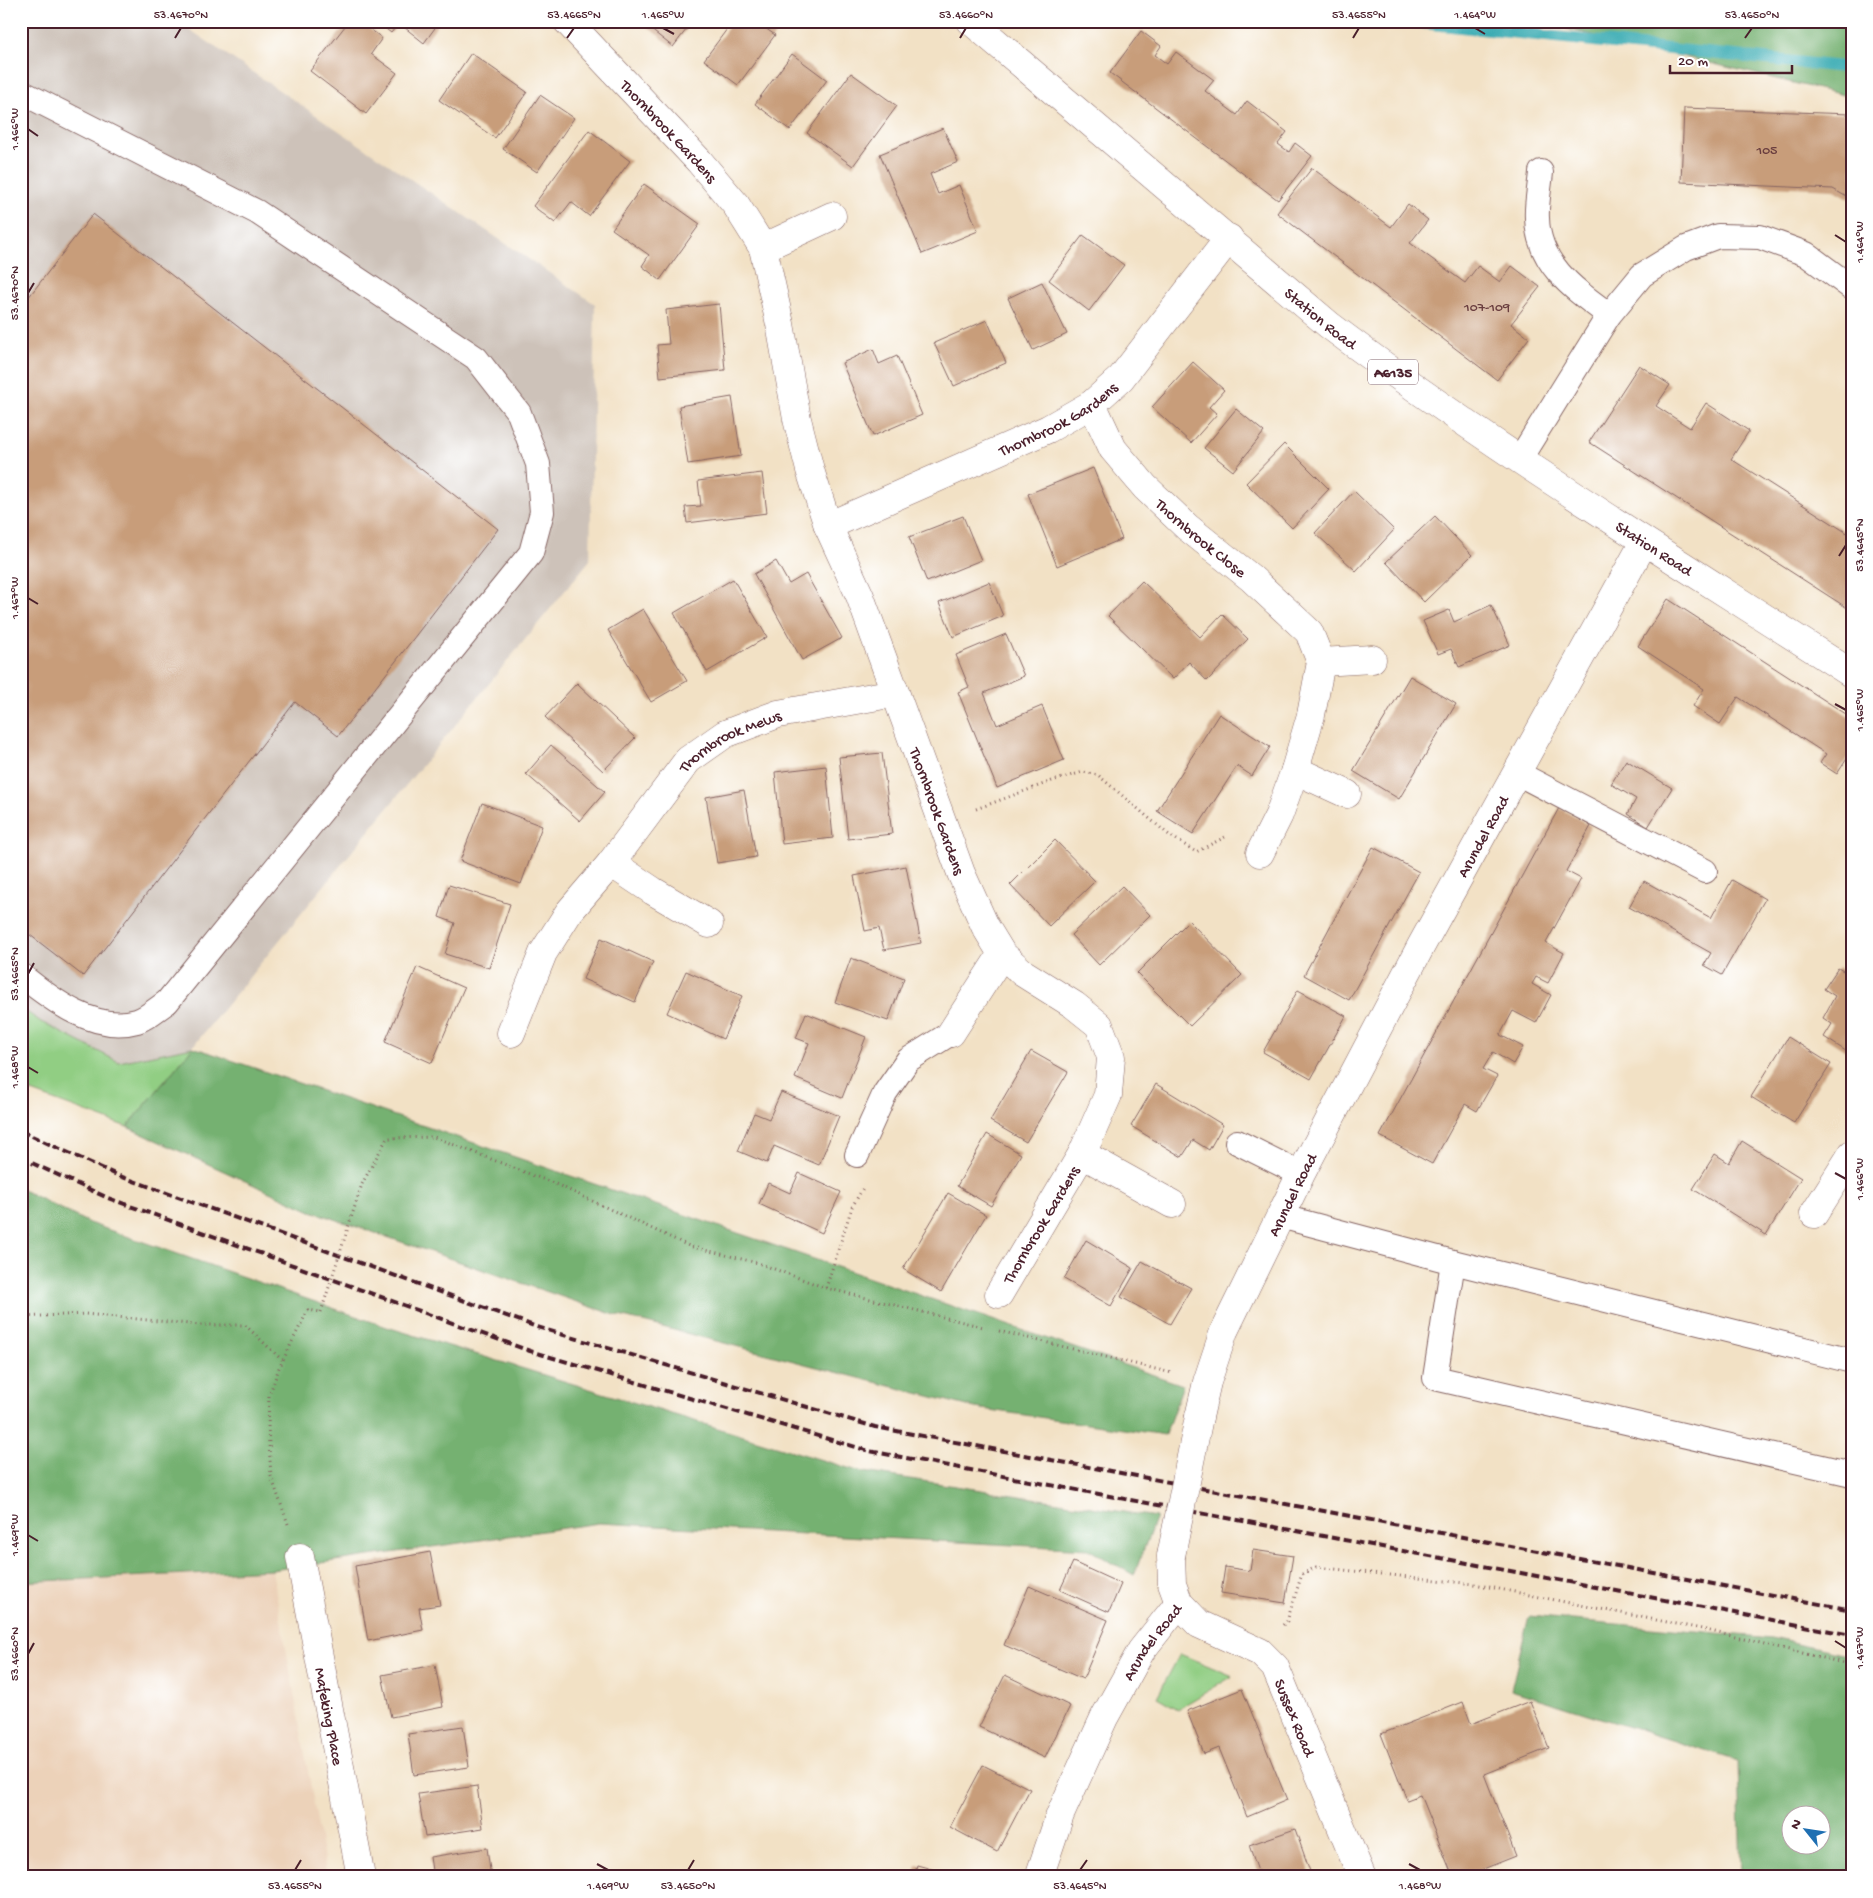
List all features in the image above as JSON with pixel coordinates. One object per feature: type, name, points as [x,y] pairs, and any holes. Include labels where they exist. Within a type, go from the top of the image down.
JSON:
[{"type":"street","name":"Thornbrook Gardens","points":[[567,21],[699,161],[736,205],[763,248],[780,324],[797,419],[810,470],[828,526],[860,596],[944,820],[961,873],[985,926],[1002,954],[1023,973],[1074,1005],[1099,1025],[1111,1058],[1108,1095],[1082,1154],[998,1294]]},
{"type":"street","name":"Station Road","points":[[971,21],[1230,238],[1329,325],[1519,460],[1852,674]]},
{"type":"street","points":[[763,248],[832,216]]},
{"type":"street","name":"Thornbrook Gardens","points":[[828,526],[1048,429],[1092,404],[1121,378],[1230,238]]},
{"type":"street","name":"Thornbrook Close","points":[[1092,404],[1113,449],[1145,488],[1187,527],[1251,578],[1309,632],[1321,662]]},
{"type":"street","name":"Arundel Road","points":[[1039,1877],[1060,1815],[1104,1718],[1141,1651],[1179,1603],[1172,1584],[1171,1556],[1207,1382],[1224,1331],[1301,1174],[1422,946],[1644,542]]},
{"type":"street","points":[[1260,853],[1279,815],[1295,770],[1311,715],[1321,662],[1372,659]]},
{"type":"street","name":"Thornbrook Mews","points":[[511,1033],[543,953],[569,912],[610,863],[688,760],[725,734],[778,714],[895,693]]},
{"type":"street","points":[[1295,770],[1348,794]]},
{"type":"street","points":[[610,863],[709,924]]},
{"type":"street","points":[[950,1033],[1002,954]]},
{"type":"street","name":"Thornbrook Gardens","points":[[1082,1154],[1172,1204]]},
{"type":"street","points":[[1814,1214],[1852,1154]]},
{"type":"street","name":"Mafeking Place","points":[[300,1558],[360,1877]]},
{"type":"street","name":"Sussex Road","points":[[1179,1603],[1199,1624],[1260,1652],[1275,1667],[1362,1877]]},
{"type":"lane","points":[[21,92],[257,212],[476,358],[519,413],[538,464],[542,512],[531,553],[167,1002],[139,1021],[114,1024],[80,1014],[44,993],[21,975]]},
{"type":"lane","points":[[1541,172],[1536,218],[1544,253],[1568,285],[1609,315]]},
{"type":"lane","points":[[1519,460],[1609,315],[1642,275],[1686,248],[1718,236],[1760,237],[1806,254],[1852,288]]},
{"type":"lane","points":[[1517,774],[1705,871]]},
{"type":"lane","points":[[857,1155],[885,1093],[908,1060],[950,1033]]},
{"type":"lane","points":[[1237,1142],[1301,1174]]},
{"type":"lane","points":[[1280,1216],[1453,1262],[1852,1361]]},
{"type":"lane","points":[[1453,1262],[1435,1378],[1852,1474]]},
{"type":"path","points":[[1822,21],[1852,25]]},
{"type":"path","points":[[944,820],[1052,780],[1083,772],[1098,775],[1168,835],[1196,852],[1232,833],[1279,815]]},
{"type":"path","points":[[300,1558],[271,1476],[268,1428],[269,1396],[282,1360],[308,1310],[321,1312],[362,1184],[387,1138],[434,1137],[558,1185],[689,1246],[758,1263],[826,1288],[988,1328]]},
{"type":"path","points":[[21,1317],[85,1314],[200,1325],[244,1326],[282,1360]]},
{"type":"path","points":[[997,1330],[1207,1382]]},
{"type":"path","points":[[1260,1652],[1287,1621],[1302,1574],[1316,1567],[1474,1584],[1702,1629],[1852,1665]]},
{"type":"shaded area","points":[[21,21],[177,21],[595,304],[590,560],[127,1127],[21,1078]]},
{"type":"shaded area","points":[[272,1570],[327,1877],[21,1877],[21,1582]]},
{"type":"green space","points":[[1534,21],[1852,21],[1852,97]]},
{"type":"green space","points":[[21,1008],[41,1022],[119,1062],[193,1047],[127,1127],[21,1088]]},
{"type":"green space","points":[[193,1047],[1183,1385],[1165,1435],[975,1408],[612,1314],[311,1211],[127,1127]]},
{"type":"green space","points":[[21,1189],[89,1223],[387,1327],[858,1471],[1156,1517],[1134,1575],[1088,1549],[599,1523],[272,1570],[21,1582]]},
{"type":"green space","points":[[1529,1616],[1772,1638],[1852,1655],[1852,1877],[1741,1877],[1738,1761],[1511,1690]]},
{"type":"green space","points":[[1180,1654],[1233,1676],[1178,1709],[1157,1697]]},
{"type":"building","points":[[349,21],[359,21],[382,38],[371,54],[397,73],[366,114],[310,71]]},
{"type":"building","points":[[376,21],[440,21],[424,43],[399,23],[391,33]]},
{"type":"building","points":[[640,21],[693,21],[673,47]]},
{"type":"building","points":[[733,21],[755,21],[775,35],[738,85],[704,60]]},
{"type":"building","points":[[1141,31],[1161,46],[1155,55],[1167,64],[1176,52],[1214,80],[1205,91],[1237,115],[1247,101],[1287,132],[1278,144],[1289,152],[1295,143],[1312,156],[1278,200],[1110,73]]},
{"type":"building","points":[[471,53],[527,92],[495,138],[439,100]]},
{"type":"building","points":[[792,54],[827,80],[790,130],[755,104]]},
{"type":"building","points":[[851,73],[897,106],[853,166],[807,133]]},
{"type":"building","points":[[540,95],[574,118],[537,172],[503,149]]},
{"type":"building","points":[[1684,108],[1850,114],[1852,116],[1852,200],[1833,189],[1681,182]]},
{"type":"building","points":[[943,128],[958,162],[930,174],[938,194],[959,185],[978,231],[922,254],[880,154]]},
{"type":"building","points":[[589,130],[630,161],[589,216],[571,202],[555,223],[533,206]]},
{"type":"building","points":[[1312,168],[1391,227],[1408,204],[1428,220],[1410,243],[1465,283],[1478,266],[1500,282],[1512,266],[1540,287],[1511,324],[1529,338],[1497,380],[1277,213]]},
{"type":"building","points":[[21,179],[28,185],[21,194]]},
{"type":"building","points":[[644,184],[700,224],[660,280],[642,266],[649,255],[612,229]]},
{"type":"building","points":[[93,214],[498,529],[338,736],[295,702],[83,976],[21,928],[21,307]]},
{"type":"building","points":[[1083,235],[1124,265],[1089,311],[1049,280]]},
{"type":"building","points":[[1042,282],[1067,334],[1033,350],[1008,298]]},
{"type":"building","points":[[719,304],[725,370],[660,377],[657,345],[669,344],[666,310]]},
{"type":"building","points":[[987,320],[1006,363],[954,386],[934,343]]},
{"type":"building","points":[[873,349],[879,364],[897,356],[922,415],[873,436],[842,363]]},
{"type":"building","points":[[1193,362],[1224,390],[1209,407],[1217,414],[1191,443],[1152,407]]},
{"type":"building","points":[[1639,365],[1670,385],[1656,406],[1690,428],[1706,403],[1749,431],[1731,459],[1852,536],[1852,611],[1589,442]]},
{"type":"building","points":[[732,397],[741,456],[688,464],[679,406]]},
{"type":"building","points":[[1236,409],[1264,432],[1233,471],[1204,448]]},
{"type":"building","points":[[1284,444],[1329,489],[1292,528],[1246,483]]},
{"type":"building","points":[[1093,468],[1122,539],[1057,566],[1028,494]]},
{"type":"building","points":[[762,473],[767,513],[687,523],[685,507],[701,506],[698,481]]},
{"type":"building","points":[[1354,491],[1394,530],[1356,571],[1315,533]]},
{"type":"building","points":[[963,516],[981,560],[927,582],[909,537]]},
{"type":"building","points":[[1435,516],[1472,555],[1424,602],[1386,562]]},
{"type":"building","points":[[776,561],[789,584],[806,574],[842,638],[802,660],[754,574]]},
{"type":"building","points":[[733,579],[767,637],[707,672],[674,613]]},
{"type":"building","points":[[1142,581],[1200,637],[1222,614],[1248,639],[1207,681],[1189,662],[1173,679],[1108,616]]},
{"type":"building","points":[[989,582],[1003,616],[953,637],[939,603]]},
{"type":"building","points":[[1668,599],[1852,718],[1852,751],[1837,774],[1820,763],[1826,754],[1738,697],[1720,724],[1693,706],[1704,689],[1638,646]]},
{"type":"building","points":[[1491,605],[1510,645],[1459,667],[1451,649],[1438,654],[1423,621],[1449,610],[1454,622]]},
{"type":"building","points":[[643,609],[687,681],[651,702],[608,630]]},
{"type":"building","points":[[1006,634],[1024,676],[984,693],[997,725],[1042,706],[1064,760],[997,788],[958,692],[969,687],[956,655]]},
{"type":"building","points":[[1410,676],[1456,704],[1399,799],[1353,771]]},
{"type":"building","points":[[577,683],[635,738],[603,771],[545,717]]},
{"type":"building","points":[[1219,714],[1270,747],[1252,776],[1237,766],[1193,834],[1157,811]]},
{"type":"building","points":[[551,745],[605,792],[580,821],[526,774]]},
{"type":"building","points":[[882,753],[892,834],[848,839],[839,757]]},
{"type":"building","points":[[1626,760],[1672,788],[1648,827],[1628,814],[1636,799],[1611,784]]},
{"type":"building","points":[[826,766],[833,838],[782,844],[775,772]]},
{"type":"building","points":[[744,790],[756,857],[717,863],[706,797]]},
{"type":"building","points":[[482,803],[542,826],[521,884],[460,861]]},
{"type":"building","points":[[1559,808],[1591,826],[1566,871],[1581,879],[1546,943],[1564,953],[1548,983],[1536,977],[1532,984],[1551,995],[1536,1023],[1513,1011],[1500,1035],[1523,1047],[1513,1064],[1493,1052],[1483,1069],[1497,1076],[1477,1111],[1465,1104],[1432,1164],[1380,1136]]},
{"type":"building","points":[[1055,840],[1095,881],[1049,926],[1010,885]]},
{"type":"building","points":[[1373,847],[1419,872],[1349,1000],[1304,975]]},
{"type":"building","points":[[906,866],[921,943],[884,950],[879,928],[865,931],[854,876]]},
{"type":"building","points":[[1732,880],[1765,899],[1722,975],[1704,965],[1711,953],[1629,907],[1644,881],[1711,918]]},
{"type":"building","points":[[449,885],[510,904],[489,968],[445,954],[455,923],[439,917]]},
{"type":"building","points":[[1122,886],[1150,915],[1099,965],[1071,935]]},
{"type":"building","points":[[1189,921],[1242,975],[1190,1026],[1137,973]]},
{"type":"building","points":[[601,938],[653,962],[635,1002],[583,979]]},
{"type":"building","points":[[851,958],[904,978],[888,1021],[835,1002]]},
{"type":"building","points":[[417,967],[464,988],[432,1063],[385,1042]]},
{"type":"building","points":[[1838,968],[1852,976],[1852,1055],[1824,1037],[1832,1024],[1823,1018],[1835,996],[1824,989]]},
{"type":"building","points":[[686,971],[742,996],[723,1039],[667,1013]]},
{"type":"building","points":[[1298,990],[1346,1016],[1311,1079],[1263,1052]]},
{"type":"building","points":[[806,1013],[866,1037],[842,1098],[795,1078],[809,1043],[796,1038]]},
{"type":"building","points":[[1788,1037],[1831,1064],[1794,1123],[1751,1097]]},
{"type":"building","points":[[1031,1051],[1068,1072],[1026,1142],[990,1121]]},
{"type":"building","points":[[1156,1084],[1223,1125],[1209,1150],[1193,1140],[1182,1157],[1131,1126]]},
{"type":"building","points":[[781,1092],[839,1116],[819,1165],[774,1146],[767,1163],[738,1151],[754,1113],[769,1119]]},
{"type":"building","points":[[987,1134],[1021,1154],[991,1206],[957,1186]]},
{"type":"building","points":[[1742,1141],[1801,1178],[1766,1235],[1693,1189],[1715,1154],[1729,1163]]},
{"type":"building","points":[[799,1173],[841,1192],[822,1233],[759,1204],[768,1183],[790,1193]]},
{"type":"building","points":[[948,1193],[986,1215],[941,1292],[903,1269]]},
{"type":"building","points":[[1086,1240],[1133,1268],[1111,1306],[1064,1279]]},
{"type":"building","points":[[1142,1261],[1191,1288],[1170,1324],[1121,1297]]},
{"type":"building","points":[[1253,1550],[1293,1556],[1285,1603],[1221,1593],[1225,1567],[1250,1571]]},
{"type":"building","points":[[430,1552],[440,1605],[419,1608],[423,1630],[368,1641],[355,1566]]},
{"type":"building","points":[[1073,1562],[1121,1584],[1109,1612],[1060,1590]]},
{"type":"building","points":[[1029,1586],[1108,1620],[1083,1679],[1004,1645]]},
{"type":"building","points":[[435,1665],[443,1707],[391,1717],[382,1675]]},
{"type":"building","points":[[1005,1675],[1070,1706],[1045,1758],[979,1727]]},
{"type":"building","points":[[1242,1689],[1287,1800],[1247,1817],[1219,1748],[1204,1754],[1187,1711]]},
{"type":"building","points":[[1530,1701],[1549,1748],[1484,1774],[1516,1856],[1463,1877],[1453,1877],[1420,1795],[1407,1800],[1381,1734],[1463,1702],[1471,1724]]},
{"type":"building","points":[[463,1726],[469,1767],[414,1775],[408,1734]]},
{"type":"building","points":[[983,1765],[1030,1789],[997,1852],[950,1827]]},
{"type":"building","points":[[477,1786],[483,1828],[425,1837],[418,1794]]},
{"type":"building","points":[[1295,1829],[1312,1877],[1260,1877],[1249,1845]]},
{"type":"building","points":[[487,1848],[491,1877],[433,1877],[430,1857]]},
{"type":"building","points":[[917,1865],[957,1876],[957,1877],[914,1877]]},
{"type":"waterway","points":[[1403,21],[1852,68]]},
{"type":"railway","points":[[21,1131],[117,1175],[537,1327],[875,1427],[1852,1610]]},
{"type":"railway","points":[[21,1158],[108,1198],[530,1351],[869,1451],[1852,1635]]}]
